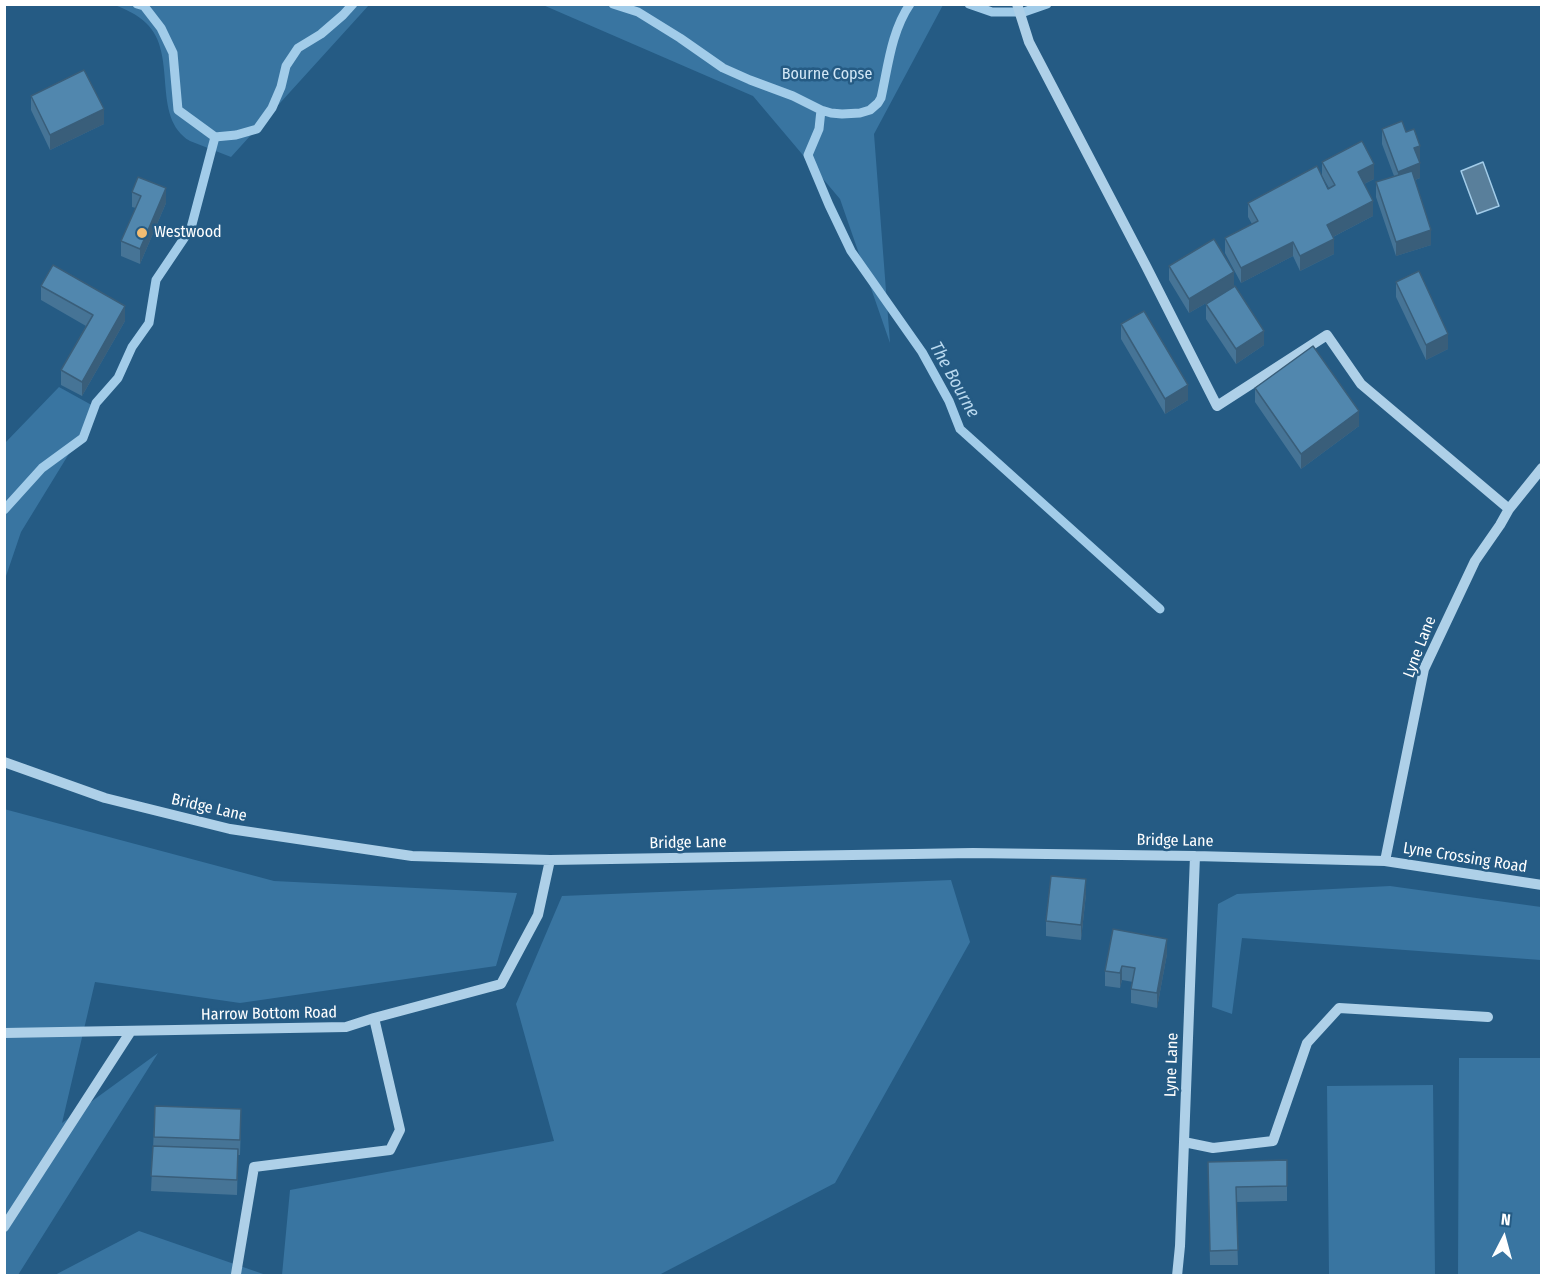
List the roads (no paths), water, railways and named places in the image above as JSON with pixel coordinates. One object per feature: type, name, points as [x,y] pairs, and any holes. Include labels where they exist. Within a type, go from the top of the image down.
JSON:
[{"type":"street","points":[[1017,4],[1029,42],[1217,406],[1327,335],[1361,384],[1509,509]]},
{"type":"street","name":"Lyne Lane","points":[[1385,861],[1424,669],[1475,561],[1509,509],[1542,468]]},
{"type":"street","name":"Bridge Lane","points":[[4,762],[105,798],[230,829],[412,856],[550,860],[973,853],[1385,861]]},
{"type":"street","name":"Lyne Lane","points":[[1177,1275],[1195,856]]},
{"type":"street","name":"Harrow Bottom Road","points":[[4,1033],[346,1027],[501,984],[538,915],[550,860]]},
{"type":"street","name":"Lyne Crossing Road","points":[[1385,861],[1542,885]]},
{"type":"street","points":[[1184,1142],[1213,1148],[1273,1141],[1307,1043],[1339,1008],[1488,1017]]},
{"type":"street","points":[[236,1274],[254,1167],[390,1150],[400,1130],[374,1018]]},
{"type":"street","points":[[4,1227],[131,1031]]},
{"type":"waterway","points":[[137,4],[144,6],[161,28],[173,53],[178,110],[215,137]]},
{"type":"waterway","name":"The Bourne","points":[[215,137],[236,135],[257,129],[272,108],[281,87],[286,66],[298,48],[321,34],[353,4]]},
{"type":"waterway","name":"The Bourne","points":[[613,4],[638,12],[723,68],[793,96],[821,110],[842,114],[870,110],[878,103],[894,38],[910,4]]},
{"type":"waterway","name":"The Bourne","points":[[969,4],[992,12],[1024,12],[1047,4]]},
{"type":"waterway","name":"The Bourne","points":[[821,110],[819,129],[808,155],[829,205],[851,251],[922,352],[949,401],[960,429],[1160,609]]},
{"type":"waterway","points":[[4,510],[42,468],[83,438],[96,403],[118,378],[132,347],[149,323],[156,280],[191,228],[215,137]]},
{"type":"place","name":"Westwood","points":[[142,233]]},
{"type":"park label","name":"Bourne Copse","points":[[827,75]]}]
